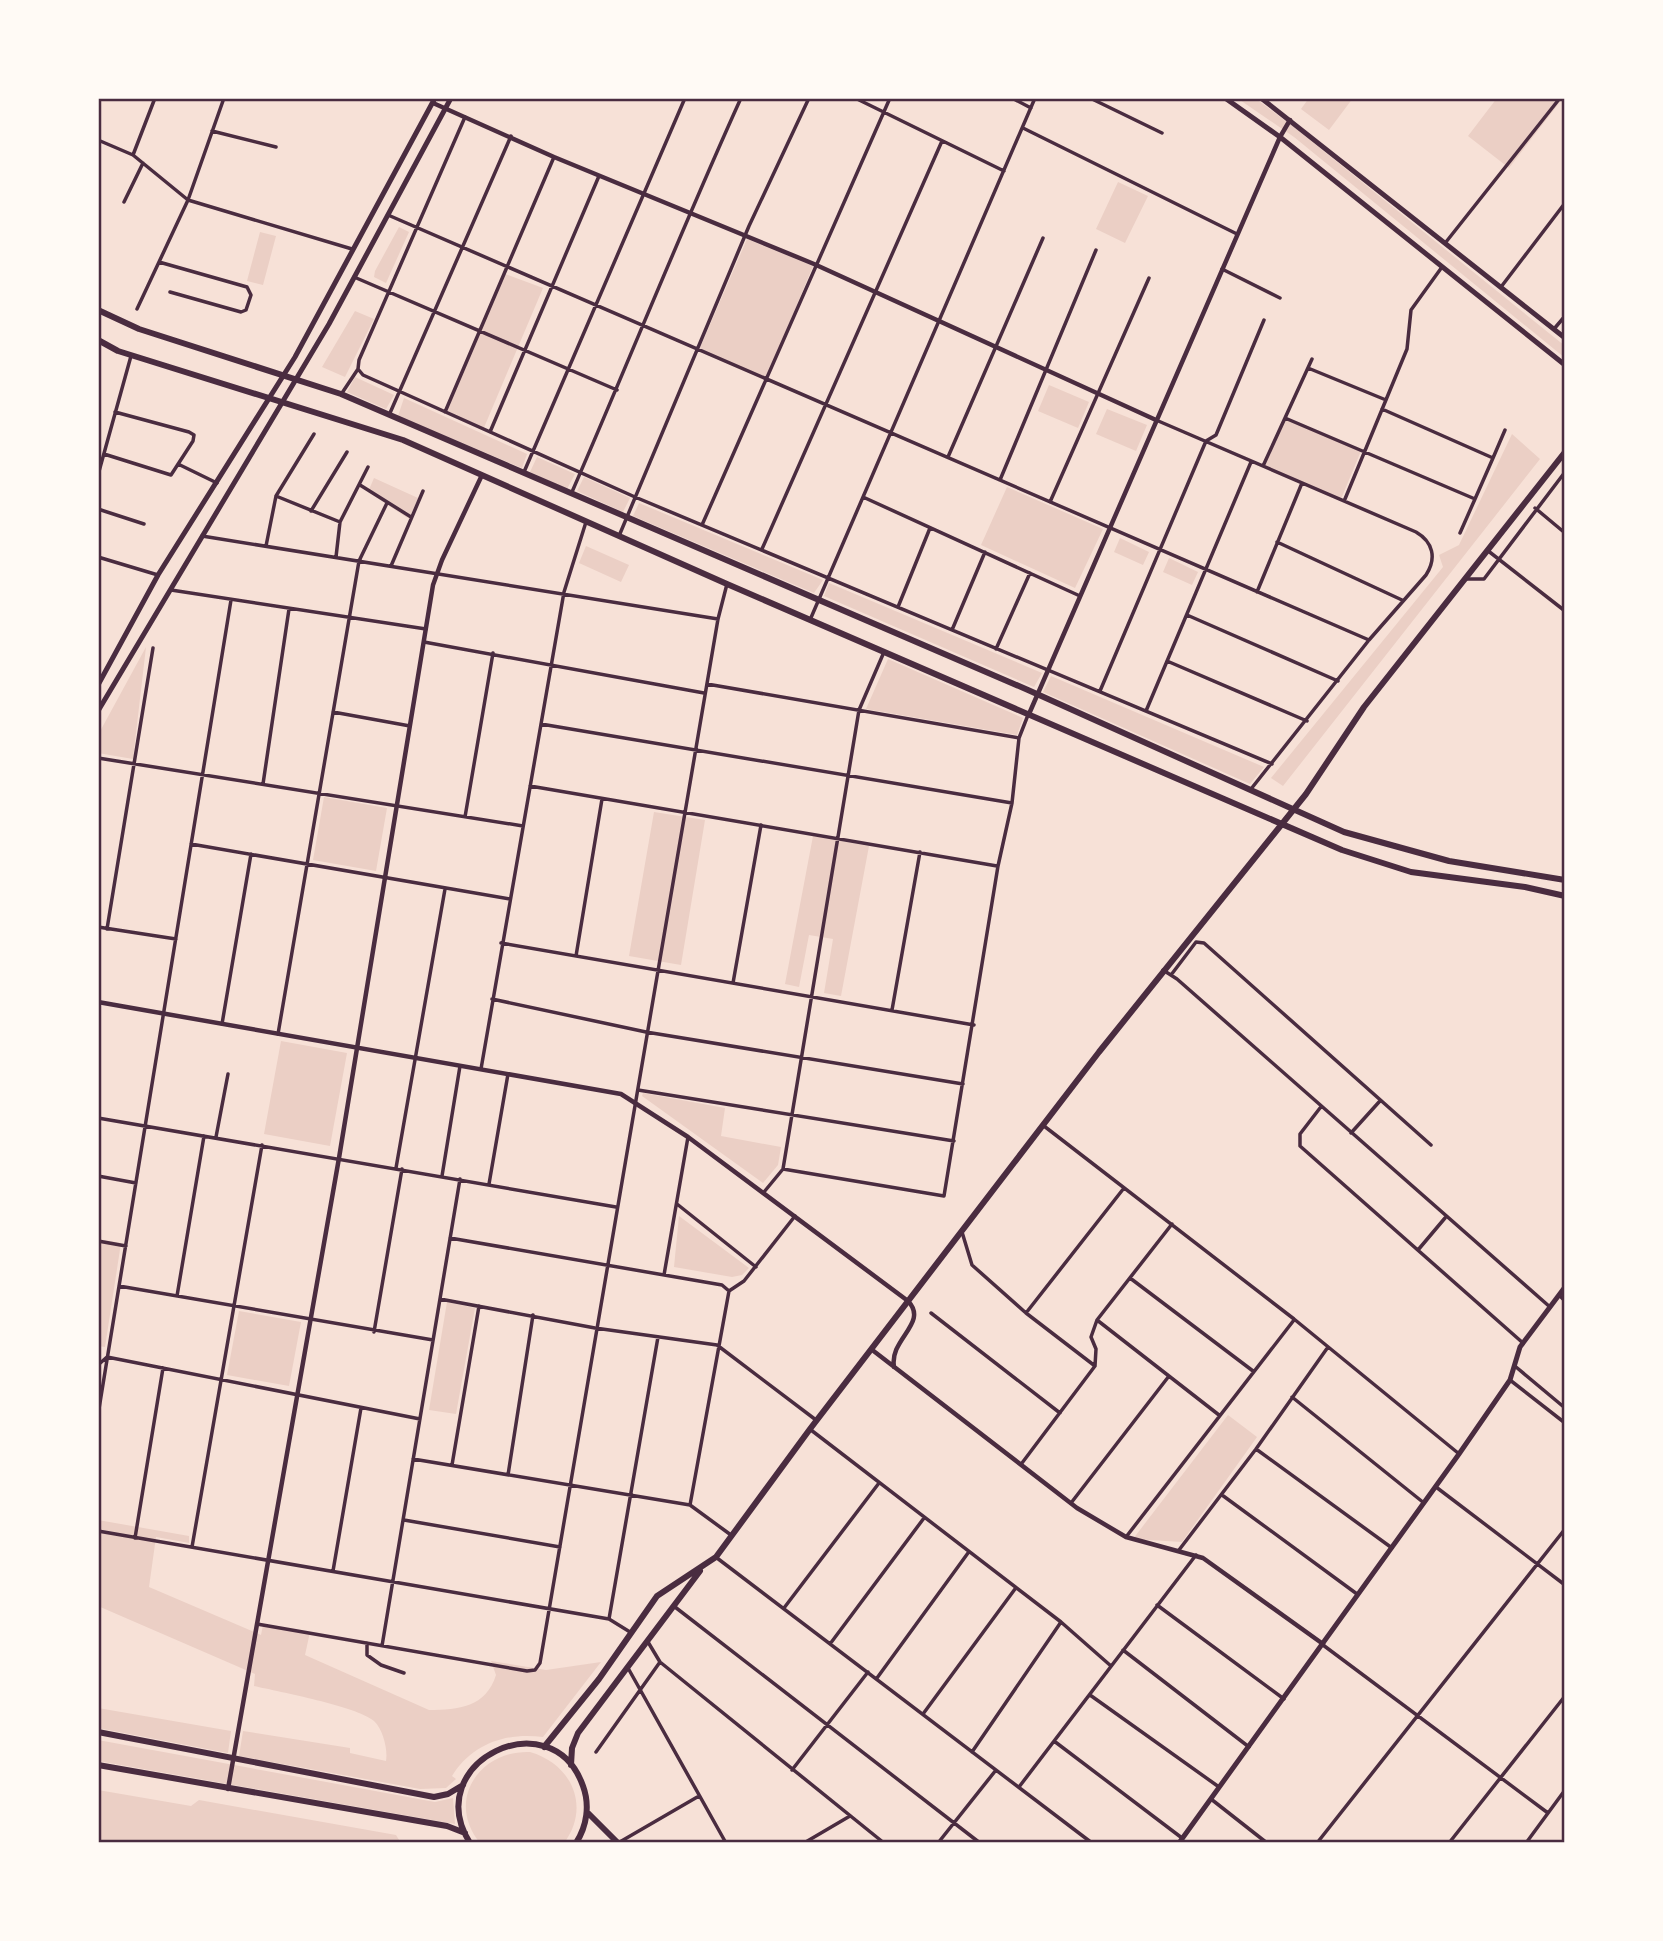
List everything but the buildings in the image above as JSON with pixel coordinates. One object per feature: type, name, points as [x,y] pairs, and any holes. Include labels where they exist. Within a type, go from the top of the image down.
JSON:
[{"type":"main road","points":[[98,711],[297,378],[451,98]]},
{"type":"main road","points":[[1225,98],[1280,137],[1565,365]]},
{"type":"main road","points":[[1261,98],[1291,119],[1565,338]]},
{"type":"main road","points":[[98,685],[158,575],[284,374],[434,100]]},
{"type":"main road","points":[[98,310],[139,329],[341,394],[523,475],[1036,694],[1343,832],[1397,849],[1449,861],[1565,880]]},
{"type":"main road","points":[[98,340],[131,354],[284,400],[403,440],[727,584],[1342,850],[1411,872],[1525,887],[1565,896]]},
{"type":"main road","points":[[544,1747],[632,1633],[657,1596],[716,1556],[816,1420],[1163,970],[1294,809],[1364,708],[1565,452]]},
{"type":"main road","points":[[1180,1841],[1460,1454],[1510,1380],[1523,1343],[1565,1287]]},
{"type":"main road","points":[[571,1765],[572,1748],[578,1734],[676,1607],[704,1566]]},
{"type":"main road","points":[[98,1732],[434,1797],[448,1794],[463,1785],[480,1760],[499,1748],[522,1743],[544,1747],[571,1765],[585,1792],[587,1812],[576,1843]]},
{"type":"main road","points":[[98,1765],[451,1827],[465,1833]]},
{"type":"main road","points":[[463,1785],[459,1814],[470,1843]]},
{"type":"main road","points":[[587,1812],[618,1843]]},
{"type":"street","points":[[133,155],[155,98]]},
{"type":"street","points":[[137,309],[188,200],[223,98]]},
{"type":"street","points":[[523,475],[685,98]]},
{"type":"street","points":[[571,494],[645,326],[688,214],[741,98]]},
{"type":"street","points":[[619,536],[746,236],[809,98]]},
{"type":"street","points":[[855,98],[1004,171]]},
{"type":"street","points":[[702,526],[814,264],[890,98]]},
{"type":"street","points":[[1012,98],[1031,108]]},
{"type":"street","points":[[810,620],[1035,98]]},
{"type":"street","points":[[1090,98],[1162,133]]},
{"type":"street","points":[[1446,242],[1560,98]]},
{"type":"street","points":[[434,100],[554,157],[814,264],[995,345],[1047,373],[1345,500],[1427,538],[1432,552],[1432,565],[1251,789]]},
{"type":"street","points":[[341,394],[358,369],[416,226],[466,116]]},
{"type":"street","points":[[783,1169],[944,1196],[998,866],[1012,803],[1020,738],[1036,694],[1237,234],[1280,137],[1291,119]]},
{"type":"street","points":[[1022,128],[1237,234]]},
{"type":"street","points":[[212,131],[276,147]]},
{"type":"street","points":[[389,415],[511,136]]},
{"type":"street","points":[[98,140],[133,155],[188,200],[352,249]]},
{"type":"street","points":[[762,550],[942,141]]},
{"type":"street","points":[[445,412],[554,157]]},
{"type":"street","points":[[124,202],[143,163]]},
{"type":"street","points":[[490,432],[599,176]]},
{"type":"street","points":[[1502,287],[1565,203]]},
{"type":"street","points":[[388,215],[1369,640]]},
{"type":"street","points":[[948,457],[1043,238]]},
{"type":"street","points":[[1000,480],[1047,373],[1096,250]]},
{"type":"street","points":[[159,262],[247,287],[251,295],[246,310],[241,312],[170,292]]},
{"type":"street","points":[[1345,500],[1407,349],[1411,310],[1444,266]]},
{"type":"street","points":[[1222,269],[1280,298]]},
{"type":"street","points":[[354,278],[617,390]]},
{"type":"street","points":[[1050,502],[1100,395],[1149,278]]},
{"type":"street","points":[[1555,329],[1565,316]]},
{"type":"street","points":[[1099,692],[1158,549],[1206,441],[1216,435],[1264,320]]},
{"type":"street","points":[[98,475],[131,354]]},
{"type":"street","points":[[1264,466],[1312,359]]},
{"type":"street","points":[[1308,368],[1386,400]]},
{"type":"street","points":[[358,369],[445,412],[702,526],[1272,764]]},
{"type":"street","points":[[1382,409],[1493,458]]},
{"type":"street","points":[[104,454],[171,475],[194,435],[115,412]]},
{"type":"street","points":[[1285,418],[1475,499]]},
{"type":"street","points":[[1460,533],[1505,430]]},
{"type":"street","points":[[265,546],[276,496],[314,434]]},
{"type":"street","points":[[311,511],[346,452]]},
{"type":"street","points":[[1146,711],[1252,461]]},
{"type":"street","points":[[178,464],[218,483]]},
{"type":"street","points":[[336,557],[340,522],[368,467]]},
{"type":"street","points":[[1464,579],[1480,581],[1565,472]]},
{"type":"street","points":[[228,1789],[339,1158],[436,573],[482,474]]},
{"type":"street","points":[[1256,592],[1302,482]]},
{"type":"street","points":[[360,485],[411,517]]},
{"type":"street","points":[[391,566],[423,491]]},
{"type":"street","points":[[276,496],[340,522]]},
{"type":"street","points":[[863,497],[1080,596]]},
{"type":"street","points":[[278,1034],[359,561],[387,503]]},
{"type":"street","points":[[1535,508],[1565,533]]},
{"type":"street","points":[[98,509],[144,524]]},
{"type":"street","points":[[481,1069],[564,592],[586,522]]},
{"type":"street","points":[[898,607],[930,527]]},
{"type":"street","points":[[201,536],[564,592],[718,619]]},
{"type":"street","points":[[1277,542],[1402,600]]},
{"type":"street","points":[[1487,550],[1565,611]]},
{"type":"street","points":[[951,630],[985,552]]},
{"type":"street","points":[[98,557],[158,575]]},
{"type":"street","points":[[996,649],[1030,573]]},
{"type":"street","points":[[257,1625],[535,1670],[540,1663],[646,1032],[718,619],[727,584]]},
{"type":"street","points":[[170,588],[175,592],[426,629]]},
{"type":"street","points":[[98,1415],[231,600]]},
{"type":"street","points":[[263,784],[289,609]]},
{"type":"street","points":[[1187,615],[1338,681]]},
{"type":"street","points":[[424,642],[552,663],[705,693]]},
{"type":"street","points":[[107,929],[153,648]]},
{"type":"street","points":[[764,1192],[783,1169],[794,1116],[811,996],[859,710],[884,652]]},
{"type":"street","points":[[465,817],[493,653]]},
{"type":"street","points":[[1167,661],[1307,721]]},
{"type":"street","points":[[707,684],[1020,738]]},
{"type":"street","points":[[333,712],[410,726]]},
{"type":"street","points":[[541,724],[1012,803]]},
{"type":"street","points":[[98,758],[523,826]]},
{"type":"street","points":[[530,786],[998,866]]},
{"type":"street","points":[[576,956],[602,798]]},
{"type":"street","points":[[733,983],[761,825]]},
{"type":"street","points":[[191,844],[510,899]]},
{"type":"street","points":[[892,1010],[920,852]]},
{"type":"street","points":[[222,1024],[251,854]]},
{"type":"street","points":[[374,1332],[445,889]]},
{"type":"street","points":[[98,927],[176,939]]},
{"type":"street","points":[[1171,975],[1196,942],[1204,943],[1380,1102],[1432,1145]]},
{"type":"street","points":[[501,943],[974,1025]]},
{"type":"street","points":[[1163,970],[1550,1307]]},
{"type":"street","points":[[492,999],[646,1032],[964,1084]]},
{"type":"street","points":[[98,1002],[621,1094],[636,1101],[688,1137],[908,1301],[913,1306],[914,1318],[893,1351],[894,1367]]},
{"type":"street","points":[[442,1176],[460,1066]]},
{"type":"street","points":[[216,1137],[228,1074]]},
{"type":"street","points":[[489,1184],[508,1074]]},
{"type":"street","points":[[638,1090],[954,1141]]},
{"type":"street","points":[[1351,1133],[1380,1102]]},
{"type":"street","points":[[1320,1108],[1300,1134],[1300,1146],[1523,1343]]},
{"type":"street","points":[[98,1118],[616,1207]]},
{"type":"street","points":[[1043,1125],[1294,1319],[1460,1454]]},
{"type":"street","points":[[177,1296],[204,1135]]},
{"type":"street","points":[[664,1275],[688,1137]]},
{"type":"street","points":[[192,1547],[219,1378],[262,1145]]},
{"type":"street","points":[[98,1176],[136,1183]]},
{"type":"street","points":[[382,1646],[460,1179]]},
{"type":"street","points":[[1026,1313],[1124,1187]]},
{"type":"street","points":[[677,1204],[756,1267]]},
{"type":"street","points":[[690,1505],[729,1291],[744,1281],[795,1216]]},
{"type":"street","points":[[1418,1250],[1445,1218]]},
{"type":"street","points":[[1022,1463],[1095,1366],[1096,1349],[1091,1336],[1097,1320],[1172,1224]]},
{"type":"street","points":[[962,1231],[972,1265],[1026,1313],[1095,1366]]},
{"type":"street","points":[[450,1237],[722,1285],[729,1291]]},
{"type":"street","points":[[98,1241],[126,1246]]},
{"type":"street","points":[[1130,1278],[1253,1371]]},
{"type":"street","points":[[119,1286],[374,1332],[433,1340]]},
{"type":"street","points":[[1559,1295],[1565,1301]]},
{"type":"street","points":[[440,1299],[596,1328],[718,1345],[816,1420]]},
{"type":"street","points":[[452,1465],[479,1306]]},
{"type":"street","points":[[931,1313],[1060,1413]]},
{"type":"street","points":[[508,1475],[533,1315]]},
{"type":"street","points":[[1126,1537],[1294,1319]]},
{"type":"street","points":[[1097,1320],[1219,1415]]},
{"type":"street","points":[[609,1619],[658,1337]]},
{"type":"street","points":[[1179,1550],[1256,1449],[1328,1347]]},
{"type":"street","points":[[871,1349],[1071,1503],[1126,1537],[1196,1554],[1548,1813]]},
{"type":"street","points":[[98,1365],[107,1357]]},
{"type":"street","points":[[107,1357],[219,1378],[297,1397],[420,1419]]},
{"type":"street","points":[[1516,1367],[1565,1408]]},
{"type":"street","points":[[135,1538],[163,1368]]},
{"type":"street","points":[[1071,1503],[1169,1376]]},
{"type":"street","points":[[1510,1380],[1565,1423]]},
{"type":"street","points":[[1293,1397],[1424,1503]]},
{"type":"street","points":[[333,1571],[361,1408]]},
{"type":"street","points":[[810,1429],[1014,1589],[1061,1622],[1111,1665]]},
{"type":"street","points":[[1256,1449],[1392,1548]]},
{"type":"street","points":[[414,1459],[690,1505],[732,1535]]},
{"type":"street","points":[[784,1608],[879,1483]]},
{"type":"street","points":[[1436,1487],[1565,1585]]},
{"type":"street","points":[[1222,1494],[1358,1596]]},
{"type":"street","points":[[831,1644],[924,1518]]},
{"type":"street","points":[[403,1520],[560,1546]]},
{"type":"street","points":[[1317,1843],[1565,1529]]},
{"type":"street","points":[[98,1531],[609,1619],[632,1633]]},
{"type":"street","points":[[877,1679],[968,1553]]},
{"type":"street","points":[[1019,1787],[1196,1554]]},
{"type":"street","points":[[716,1556],[1092,1843]]},
{"type":"street","points":[[923,1714],[1014,1589]]},
{"type":"street","points":[[1157,1605],[1284,1699]]},
{"type":"street","points":[[676,1607],[979,1843]]},
{"type":"street","points":[[972,1752],[1061,1622]]},
{"type":"street","points":[[367,1643],[368,1655],[381,1665],[404,1673]]},
{"type":"street","points":[[648,1643],[660,1662],[884,1843]]},
{"type":"street","points":[[1123,1650],[1249,1746]]},
{"type":"street","points":[[596,1752],[660,1662]]},
{"type":"street","points":[[628,1668],[726,1843]]},
{"type":"street","points":[[792,1770],[868,1672]]},
{"type":"street","points":[[1089,1695],[1219,1787]]},
{"type":"street","points":[[1449,1843],[1565,1696]]},
{"type":"street","points":[[1054,1741],[1180,1841]]},
{"type":"street","points":[[938,1843],[996,1770]]},
{"type":"street","points":[[1533,1843],[1527,1841],[1565,1790]]},
{"type":"street","points":[[618,1843],[699,1796]]},
{"type":"street","points":[[1211,1799],[1267,1843]]},
{"type":"street","points":[[804,1843],[850,1816]]},
{"type":"shaded area","points":[[1237,98],[1255,98],[1295,128],[1565,346],[1565,358],[1294,137]]},
{"type":"shaded area","points":[[1309,98],[1353,98],[1329,130],[1301,109]]},
{"type":"shaded area","points":[[1497,98],[1563,98],[1509,168],[1468,136]]},
{"type":"shaded area","points":[[1118,182],[1148,196],[1125,243],[1096,229]]},
{"type":"shaded area","points":[[399,227],[409,232],[386,283],[374,277],[375,271]]},
{"type":"shaded area","points":[[260,232],[276,236],[263,285],[247,281]]},
{"type":"shaded area","points":[[747,239],[813,266],[766,379],[699,350]]},
{"type":"shaded area","points":[[505,274],[543,288],[483,430],[446,413]]},
{"type":"shaded area","points":[[355,311],[374,319],[345,377],[322,367]]},
{"type":"shaded area","points":[[355,377],[394,395],[386,409],[347,392]]},
{"type":"shaded area","points":[[1049,385],[1089,402],[1078,428],[1038,411]]},
{"type":"shaded area","points":[[404,398],[527,454],[522,468],[398,416]]},
{"type":"shaded area","points":[[1107,409],[1147,425],[1136,451],[1096,434]]},
{"type":"shaded area","points":[[1285,418],[1361,451],[1341,499],[1263,466]]},
{"type":"shaded area","points":[[1512,434],[1540,459],[1283,786],[1271,778],[1443,567],[1439,555],[1459,545]]},
{"type":"shaded area","points":[[537,457],[575,474],[567,489],[530,472]]},
{"type":"shaded area","points":[[584,477],[630,498],[623,512],[577,491]]},
{"type":"shaded area","points":[[374,478],[418,498],[409,519],[368,492]]},
{"type":"shaded area","points":[[1007,487],[1103,529],[1075,588],[981,545]]},
{"type":"shaded area","points":[[639,503],[823,580],[814,593],[633,516]]},
{"type":"shaded area","points":[[1120,538],[1149,552],[1143,565],[1114,552]]},
{"type":"shaded area","points":[[586,546],[629,565],[621,582],[579,563]]},
{"type":"shaded area","points":[[1169,558],[1198,572],[1192,585],[1163,572]]},
{"type":"shaded area","points":[[829,583],[1042,673],[1034,687],[824,596]]},
{"type":"shaded area","points":[[146,647],[133,759],[98,753],[98,735]]},
{"type":"shaded area","points":[[888,659],[1023,718],[1017,735],[866,709]]},
{"type":"shaded area","points":[[1051,676],[1264,767],[1250,784],[1043,692]]},
{"type":"shaded area","points":[[324,797],[387,808],[376,871],[313,860]]},
{"type":"shaded area","points":[[654,812],[705,820],[681,965],[629,956]]},
{"type":"shaded area","points":[[813,836],[869,846],[841,996],[824,993],[833,939],[809,935],[799,987],[785,984]]},
{"type":"shaded area","points":[[281,1041],[347,1053],[330,1146],[264,1134]]},
{"type":"shaded area","points":[[643,1093],[725,1108],[721,1136],[781,1147],[778,1165],[763,1183],[642,1096]]},
{"type":"shaded area","points":[[679,1216],[749,1268],[742,1275],[732,1277],[674,1267]]},
{"type":"shaded area","points":[[98,1239],[121,1243],[105,1347],[98,1346]]},
{"type":"shaded area","points":[[447,1302],[475,1308],[456,1414],[429,1410]]},
{"type":"shaded area","points":[[239,1311],[301,1322],[289,1386],[227,1375]]},
{"type":"shaded area","points":[[1228,1415],[1257,1437],[1182,1542],[1133,1539]]},
{"type":"shaded area","points":[[98,1520],[189,1536],[189,1543],[156,1537],[149,1587],[261,1635],[263,1625],[310,1632],[305,1655],[429,1710],[461,1707],[486,1694],[496,1675],[491,1661],[546,1670],[601,1662],[543,1737],[516,1736],[480,1748],[460,1765],[452,1776],[456,1779],[446,1788],[420,1789],[239,1756],[243,1731],[350,1748],[350,1753],[386,1761],[380,1729],[365,1715],[317,1700],[254,1686],[255,1674],[98,1606]]},
{"type":"shaded area","points":[[98,1708],[231,1731],[228,1753],[98,1728]]},
{"type":"shaded area","points":[[98,1740],[435,1802],[453,1798],[455,1824],[98,1761]]},
{"type":"shaded area","points":[[530,1752],[557,1766],[573,1788],[576,1815],[572,1829],[564,1843],[480,1843],[470,1827],[466,1810],[467,1795],[473,1781],[496,1759]]},
{"type":"shaded area","points":[[98,1790],[191,1806],[199,1800],[396,1835],[401,1843],[98,1843]]}]
